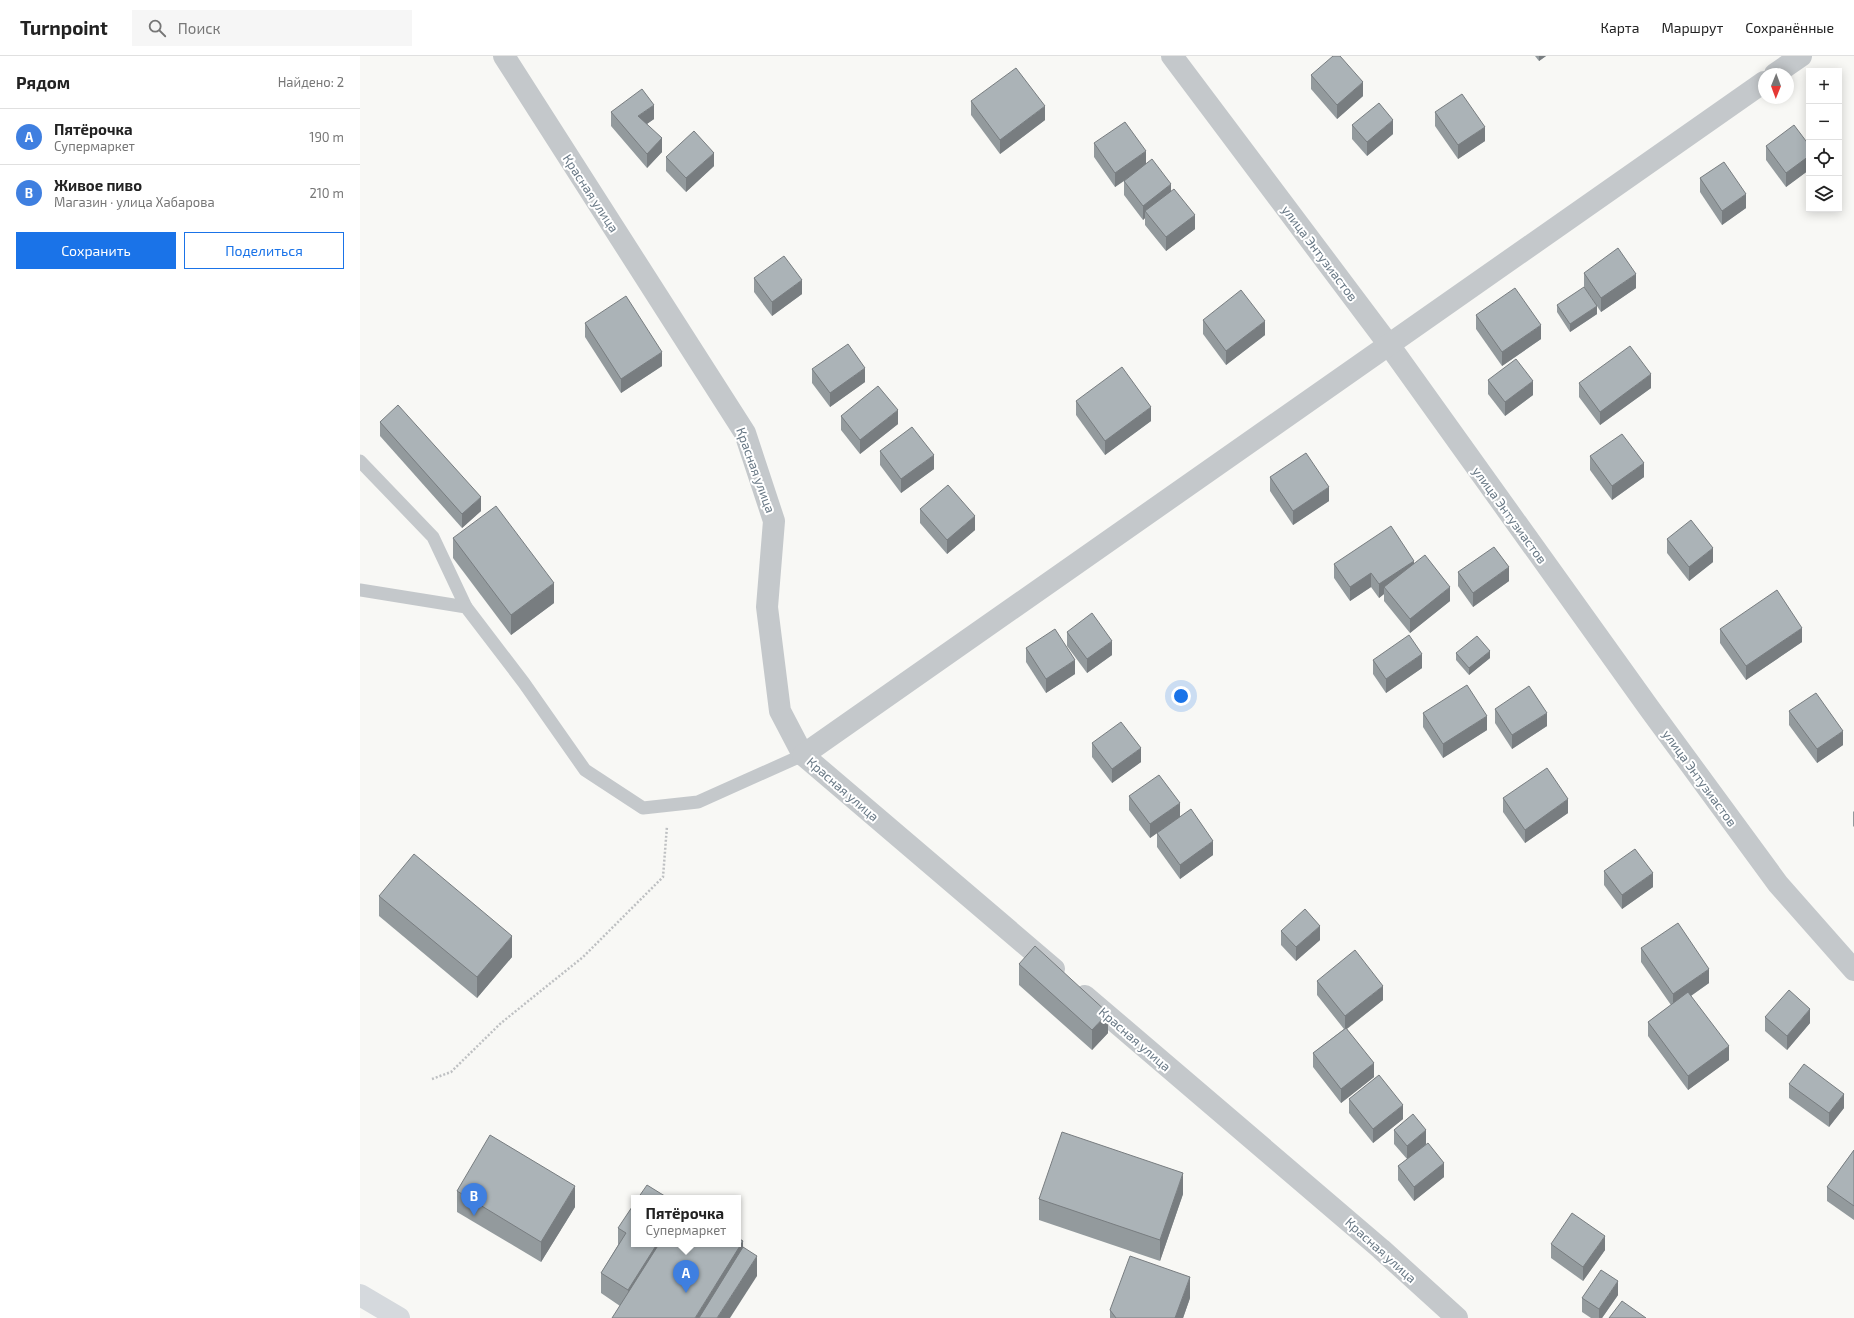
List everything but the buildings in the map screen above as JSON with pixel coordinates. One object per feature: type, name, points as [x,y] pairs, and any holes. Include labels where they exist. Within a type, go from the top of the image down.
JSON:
[{"type":"main road","points":[[360,1295],[398,1318]]},
{"type":"street","name":"Красная улица","points":[[504,56],[745,433],[774,521],[767,608],[780,711],[803,755],[1381,1249],[1457,1318]]},
{"type":"street","name":"улица Энтузиастов","points":[[1172,56],[1389,345],[1649,708],[1778,884],[1854,970]]},
{"type":"street","points":[[1784,68],[1801,56]]},
{"type":"street","points":[[803,755],[1758,86]]},
{"type":"lane","points":[[360,461],[432,537],[466,607],[524,683],[585,770],[643,808],[698,802],[803,755]]},
{"type":"lane","points":[[360,590],[466,607]]},
{"type":"path","points":[[432,1079],[450,1072],[501,1023],[583,957],[663,877],[668,806]]},
{"type":"place","name":"Живое пиво","points":[[474,1216]]},
{"type":"place","name":"Пятёрочка","points":[[686,1293]]}]
